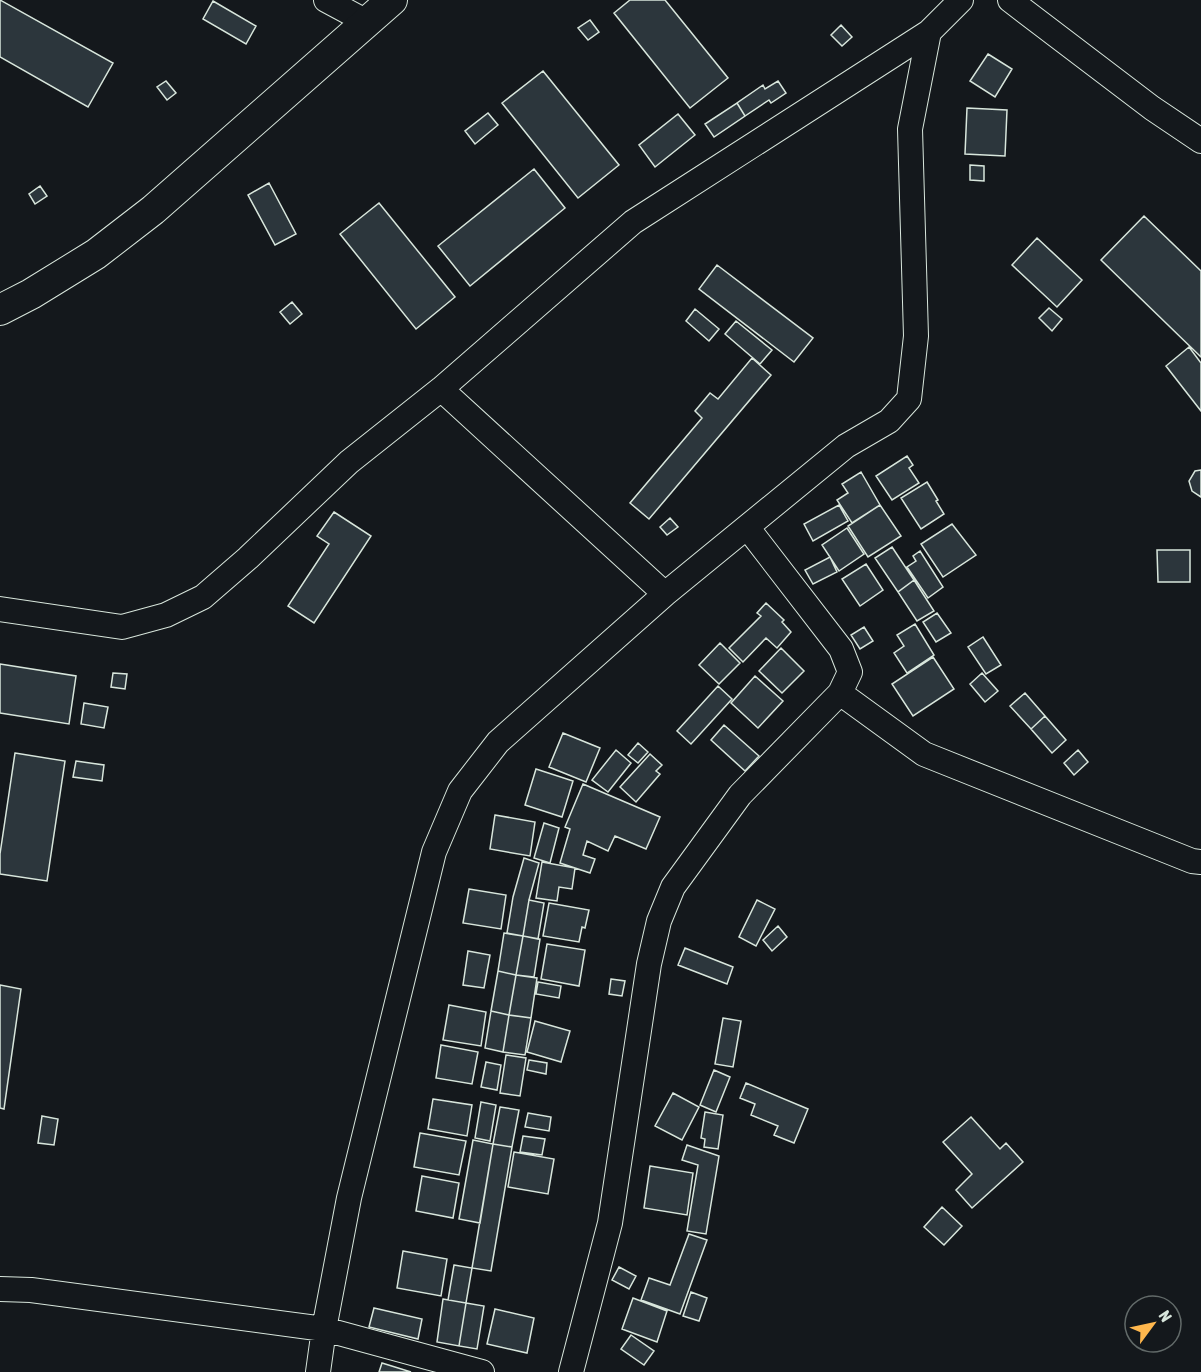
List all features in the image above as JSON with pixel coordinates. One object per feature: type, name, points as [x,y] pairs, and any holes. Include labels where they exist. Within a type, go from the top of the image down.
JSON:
[{"type":"street","points":[[326,0],[367,22]]},
{"type":"street","points":[[0,310],[96,254],[153,210],[392,0]]},
{"type":"street","points":[[0,609],[122,627],[166,615],[203,597],[248,558],[349,462],[441,389],[633,222],[929,32],[961,0]]},
{"type":"street","points":[[1010,0],[1152,108],[1201,141]]},
{"type":"street","points":[[318,1372],[349,1198],[434,852],[460,791],[498,742],[665,594],[846,446],[889,421],[909,399],[916,336],[910,129],[929,32]]},
{"type":"street","points":[[441,389],[665,594]]},
{"type":"street","points":[[571,1372],[610,1223],[649,964],[659,921],[673,887],[740,795],[840,693],[850,672],[841,649],[747,527]]},
{"type":"street","points":[[840,693],[924,754],[1191,861],[1201,862]]},
{"type":"street","points":[[0,1289],[31,1290],[324,1329],[482,1372]]},
{"type":"building","points":[[0,0],[113,63],[88,107],[0,57]]},
{"type":"building","points":[[630,0],[665,0],[728,78],[690,108],[614,13]]},
{"type":"building","points":[[213,1],[256,26],[246,44],[203,19]]},
{"type":"building","points":[[590,20],[599,32],[588,40],[578,28]]},
{"type":"building","points":[[841,25],[852,37],[842,46],[831,35]]},
{"type":"building","points":[[988,54],[1012,69],[995,97],[970,81]]},
{"type":"building","points":[[543,71],[619,165],[578,198],[502,103]]},
{"type":"building","points":[[166,81],[176,93],[167,100],[157,87]]},
{"type":"building","points":[[778,81],[786,93],[771,103],[769,100],[745,116],[737,103],[763,85],[765,89]]},
{"type":"building","points":[[737,103],[745,116],[714,137],[705,124]]},
{"type":"building","points":[[967,108],[1007,110],[1005,156],[965,154]]},
{"type":"building","points":[[488,113],[498,125],[475,144],[465,131]]},
{"type":"building","points":[[678,114],[695,135],[655,167],[639,145]]},
{"type":"building","points":[[970,165],[984,166],[984,181],[970,180]]},
{"type":"building","points":[[534,169],[565,208],[470,286],[438,246]]},
{"type":"building","points":[[269,183],[296,234],[275,245],[248,195]]},
{"type":"building","points":[[40,186],[47,196],[35,204],[29,194]]},
{"type":"building","points":[[379,203],[455,297],[416,329],[340,234]]},
{"type":"building","points":[[1144,216],[1201,271],[1201,357],[1101,260]]},
{"type":"building","points":[[1037,238],[1082,280],[1057,307],[1012,265]]},
{"type":"building","points":[[717,265],[813,338],[794,362],[699,289]]},
{"type":"building","points":[[292,302],[302,314],[290,324],[280,312]]},
{"type":"building","points":[[1049,308],[1062,319],[1052,331],[1039,318]]},
{"type":"building","points":[[695,309],[719,329],[709,341],[686,321]]},
{"type":"building","points":[[736,321],[772,350],[760,364],[725,334]]},
{"type":"building","points":[[1189,347],[1201,363],[1201,411],[1166,366]]},
{"type":"building","points":[[752,358],[771,375],[649,519],[630,503],[702,418],[695,411],[710,393],[718,399]]},
{"type":"building","points":[[907,456],[913,465],[909,468],[919,483],[892,500],[876,476]]},
{"type":"building","points":[[1201,470],[1201,497],[1192,491],[1189,481],[1195,471]]},
{"type":"building","points":[[861,472],[880,505],[852,523],[837,500],[848,493],[842,484]]},
{"type":"building","points":[[927,482],[944,514],[921,529],[901,498]]},
{"type":"building","points":[[839,505],[848,521],[813,541],[804,524]]},
{"type":"building","points":[[880,505],[901,536],[868,557],[848,526]]},
{"type":"building","points":[[334,512],[371,536],[314,623],[288,606],[329,544],[317,536]]},
{"type":"building","points":[[670,518],[678,527],[667,535],[660,527]]},
{"type":"building","points":[[952,524],[976,555],[943,577],[921,544]]},
{"type":"building","points":[[847,528],[864,554],[839,571],[822,545]]},
{"type":"building","points":[[892,547],[914,580],[898,592],[875,558]]},
{"type":"building","points":[[1157,550],[1190,550],[1190,582],[1158,582]]},
{"type":"building","points":[[920,551],[943,587],[928,598],[907,567],[916,561],[913,556]]},
{"type":"building","points":[[830,557],[837,572],[813,584],[805,570]]},
{"type":"building","points":[[866,564],[883,590],[860,606],[842,579]]},
{"type":"building","points":[[914,580],[934,611],[917,621],[898,592]]},
{"type":"building","points":[[766,603],[784,620],[782,622],[791,632],[777,648],[766,638],[743,662],[729,648],[761,616],[757,613]]},
{"type":"building","points":[[937,613],[951,633],[936,642],[923,622]]},
{"type":"building","points":[[915,624],[934,655],[907,673],[894,653],[904,646],[897,635]]},
{"type":"building","points":[[864,627],[873,641],[860,649],[851,635]]},
{"type":"building","points":[[983,637],[1001,665],[986,674],[968,647]]},
{"type":"building","points":[[720,643],[740,663],[719,684],[699,665]]},
{"type":"building","points":[[781,648],[804,671],[782,693],[759,671]]},
{"type":"building","points":[[933,657],[954,689],[913,716],[892,684]]},
{"type":"building","points":[[0,664],[76,676],[69,724],[0,713]]},
{"type":"building","points":[[113,673],[127,674],[125,689],[111,687]]},
{"type":"building","points":[[982,673],[998,691],[985,702],[970,684]]},
{"type":"building","points":[[755,676],[783,701],[758,728],[731,703]]},
{"type":"building","points":[[718,686],[732,699],[691,744],[677,731]]},
{"type":"building","points":[[1025,693],[1045,716],[1031,729],[1010,706]]},
{"type":"building","points":[[84,703],[108,707],[104,728],[81,724]]},
{"type":"building","points":[[1045,716],[1066,740],[1052,753],[1031,729]]},
{"type":"building","points":[[724,725],[759,756],[745,771],[711,740]]},
{"type":"building","points":[[563,733],[600,748],[586,782],[549,767]]},
{"type":"building","points":[[638,743],[648,752],[638,763],[628,755]]},
{"type":"building","points":[[616,750],[631,763],[608,792],[592,780]]},
{"type":"building","points":[[1078,750],[1088,762],[1074,775],[1064,763]]},
{"type":"building","points":[[15,753],[65,761],[47,881],[0,874],[0,854]]},
{"type":"building","points":[[650,754],[662,765],[656,771],[660,774],[636,802],[620,787]]},
{"type":"building","points":[[76,761],[104,765],[102,781],[73,777]]},
{"type":"building","points":[[536,769],[573,781],[562,817],[525,805]]},
{"type":"building","points":[[583,784],[660,817],[646,849],[615,836],[608,851],[587,841],[583,855],[595,859],[590,873],[560,863],[570,829],[565,827]]},
{"type":"building","points":[[495,815],[535,822],[530,856],[490,849]]},
{"type":"building","points":[[544,823],[559,828],[550,863],[534,858]]},
{"type":"building","points":[[524,858],[539,863],[529,900],[523,936],[507,933],[513,897]]},
{"type":"building","points":[[542,862],[575,868],[572,889],[559,887],[557,901],[536,898]]},
{"type":"building","points":[[469,889],[506,895],[501,929],[463,923]]},
{"type":"building","points":[[529,900],[544,903],[538,939],[523,936]]},
{"type":"building","points":[[757,900],[775,909],[756,946],[739,937]]},
{"type":"building","points":[[549,903],[589,910],[579,942],[543,936]]},
{"type":"building","points":[[778,926],[787,937],[772,951],[763,940]]},
{"type":"building","points":[[504,933],[523,936],[516,975],[498,971]]},
{"type":"building","points":[[523,936],[540,939],[534,977],[516,975]]},
{"type":"building","points":[[547,944],[585,950],[579,986],[541,979]]},
{"type":"building","points":[[685,948],[733,967],[727,984],[678,965]]},
{"type":"building","points":[[468,951],[490,955],[484,988],[463,985]]},
{"type":"building","points":[[498,971],[516,975],[509,1015],[491,1011]]},
{"type":"building","points":[[516,975],[537,978],[531,1018],[509,1015]]},
{"type":"building","points":[[611,979],[625,981],[622,996],[609,994]]},
{"type":"building","points":[[538,982],[561,986],[559,998],[536,994]]},
{"type":"building","points":[[0,985],[21,989],[4,1109],[0,1108]]},
{"type":"building","points":[[449,1005],[486,1012],[481,1046],[443,1040]]},
{"type":"building","points":[[491,1011],[509,1015],[503,1052],[485,1048]]},
{"type":"building","points":[[509,1015],[531,1018],[525,1055],[503,1052]]},
{"type":"building","points":[[723,1018],[741,1021],[733,1067],[715,1064]]},
{"type":"building","points":[[535,1021],[570,1031],[561,1062],[527,1052]]},
{"type":"building","points":[[441,1045],[478,1052],[472,1084],[436,1078]]},
{"type":"building","points":[[506,1055],[526,1058],[520,1096],[500,1093]]},
{"type":"building","points":[[529,1060],[547,1063],[546,1074],[527,1070]]},
{"type":"building","points":[[486,1062],[501,1065],[497,1090],[481,1087]]},
{"type":"building","points":[[714,1070],[730,1077],[716,1112],[700,1105]]},
{"type":"building","points":[[746,1083],[808,1109],[794,1143],[774,1135],[778,1126],[751,1115],[755,1104],[740,1098]]},
{"type":"building","points":[[673,1093],[699,1107],[682,1140],[655,1126]]},
{"type":"building","points":[[433,1099],[472,1105],[467,1136],[428,1129]]},
{"type":"building","points":[[481,1102],[496,1105],[490,1141],[475,1138]]},
{"type":"building","points":[[500,1107],[519,1110],[512,1147],[493,1144]]},
{"type":"building","points":[[705,1112],[723,1115],[718,1149],[704,1147],[705,1139],[701,1138]]},
{"type":"building","points":[[528,1113],[551,1117],[549,1131],[525,1127]]},
{"type":"building","points":[[42,1116],[58,1119],[54,1145],[38,1143]]},
{"type":"building","points":[[971,1117],[1000,1149],[1006,1143],[1023,1162],[972,1208],[956,1190],[972,1174],[943,1142]]},
{"type":"building","points":[[420,1133],[466,1141],[459,1175],[414,1167]]},
{"type":"building","points":[[523,1136],[545,1139],[542,1155],[520,1152]]},
{"type":"building","points":[[473,1140],[493,1144],[480,1223],[459,1219]]},
{"type":"building","points":[[493,1144],[512,1147],[491,1271],[472,1268]]},
{"type":"building","points":[[687,1145],[719,1156],[706,1234],[687,1231],[698,1165],[682,1160]]},
{"type":"building","points":[[514,1152],[554,1159],[548,1194],[508,1187]]},
{"type":"building","points":[[650,1166],[693,1173],[687,1215],[644,1208]]},
{"type":"building","points":[[422,1176],[459,1183],[453,1218],[416,1211]]},
{"type":"building","points":[[942,1207],[962,1226],[944,1245],[924,1227]]},
{"type":"building","points":[[689,1234],[707,1240],[680,1314],[641,1300],[649,1278],[670,1285]]},
{"type":"building","points":[[403,1251],[447,1259],[441,1296],[397,1288]]},
{"type":"building","points":[[454,1265],[472,1268],[466,1303],[448,1300]]},
{"type":"building","points":[[619,1267],[636,1276],[629,1289],[612,1280]]},
{"type":"building","points":[[691,1292],[707,1298],[699,1321],[683,1316]]},
{"type":"building","points":[[633,1298],[667,1311],[657,1342],[622,1329]]},
{"type":"building","points":[[443,1299],[466,1303],[459,1346],[437,1342]]},
{"type":"building","points":[[466,1303],[484,1306],[477,1349],[459,1346]]},
{"type":"building","points":[[374,1308],[422,1319],[418,1339],[369,1327]]},
{"type":"building","points":[[495,1309],[534,1318],[527,1353],[487,1344]]},
{"type":"building","points":[[631,1335],[654,1351],[644,1365],[621,1349]]},
{"type":"building","points":[[382,1363],[411,1372],[379,1372]]}]
